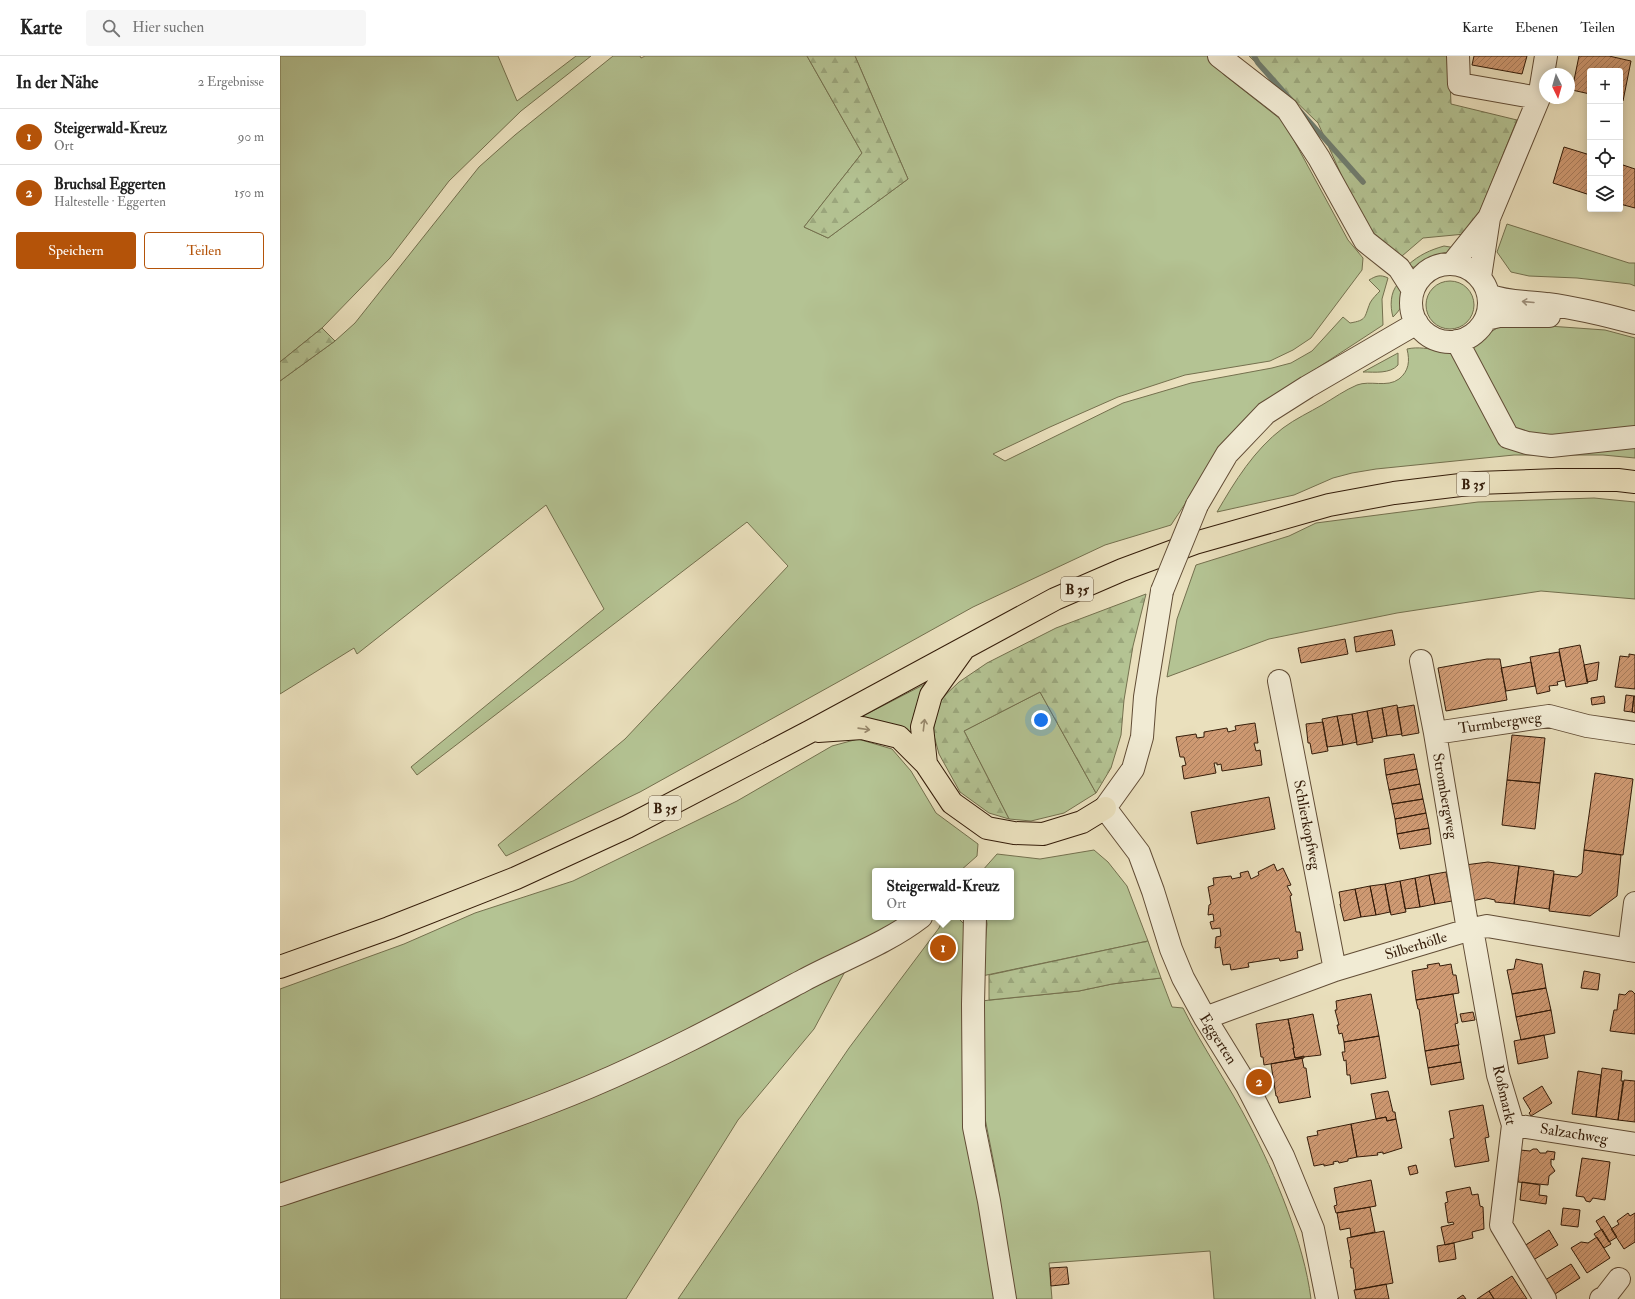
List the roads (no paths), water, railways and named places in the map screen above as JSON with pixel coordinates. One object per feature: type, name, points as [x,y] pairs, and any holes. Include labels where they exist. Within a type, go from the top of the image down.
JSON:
[{"type":"main road","name":"B 35","points":[[280,967],[389,928],[516,878],[627,827],[811,731],[965,646],[1055,599],[1122,570],[1195,543],[1329,505],[1394,493],[1477,483],[1629,479]]},
{"type":"main road","points":[[926,764],[922,727],[932,695],[965,646]]},
{"type":"main road","points":[[811,731],[862,728],[899,737],[926,764],[952,803],[987,828],[1014,833],[1043,834],[1082,822],[1105,808]]},
{"type":"street","points":[[1219,56],[1287,109],[1319,158],[1365,241],[1399,268],[1416,274],[1439,266],[1452,264],[1464,266],[1473,271],[1484,286],[1498,299],[1545,303],[1635,323]]},
{"type":"street","points":[[1452,264],[1489,218],[1539,98],[1459,84],[1458,56]]},
{"type":"street","points":[[1544,68],[1546,56]]},
{"type":"street","points":[[1428,271],[1419,280],[1413,290],[1411,302],[1412,313],[1417,323],[1426,334],[1439,340],[1457,341],[1467,339],[1478,330],[1486,319],[1489,308],[1484,286],[1489,218]]},
{"type":"street","points":[[1399,268],[1413,290]]},
{"type":"street","points":[[1486,319],[1499,316],[1586,316],[1594,314]]},
{"type":"street","points":[[1105,808],[1133,769],[1142,737],[1145,697],[1162,591],[1197,505],[1227,454],[1266,413],[1345,364],[1417,323]]},
{"type":"street","points":[[1457,341],[1508,437],[1527,443],[1551,446],[1635,437]]},
{"type":"street","name":"Strombergweg","points":[[1421,661],[1470,930]]},
{"type":"street","name":"Schlierkopfweg","points":[[1279,681],[1335,970]]},
{"type":"street","name":"Turmbergweg","points":[[1435,733],[1549,716],[1586,726],[1635,734]]},
{"type":"street","name":"Eggerten","points":[[1105,808],[1139,853],[1153,891],[1171,949],[1183,978],[1205,1018],[1247,1086],[1283,1156],[1313,1229],[1328,1299]]},
{"type":"street","points":[[1632,951],[1635,903]]},
{"type":"street","points":[[280,1195],[510,1119],[591,1086],[698,1037],[811,976],[904,930],[917,920]]},
{"type":"street","points":[[975,920],[972,1020],[974,1127],[989,1201],[1005,1299]]},
{"type":"street","name":"Silberhölle","points":[[1205,1018],[1335,970],[1487,926],[1632,951]]},
{"type":"street","name":"Roßmarkt","points":[[1470,930],[1498,1075],[1513,1125],[1500,1225],[1545,1299]]},
{"type":"street","name":"Salzachweg","points":[[1513,1125],[1635,1144]]},
{"type":"street","points":[[1601,1299],[1619,1279]]},
{"type":"waterway","points":[[1254,56],[1258,63],[1290,99]]},
{"type":"waterway","points":[[1299,110],[1363,182]]},
{"type":"place","name":"Steigerwald-Kreuz","points":[[943,948]]},
{"type":"place","name":"Bruchsal Eggerten","points":[[1259,1082]]}]
